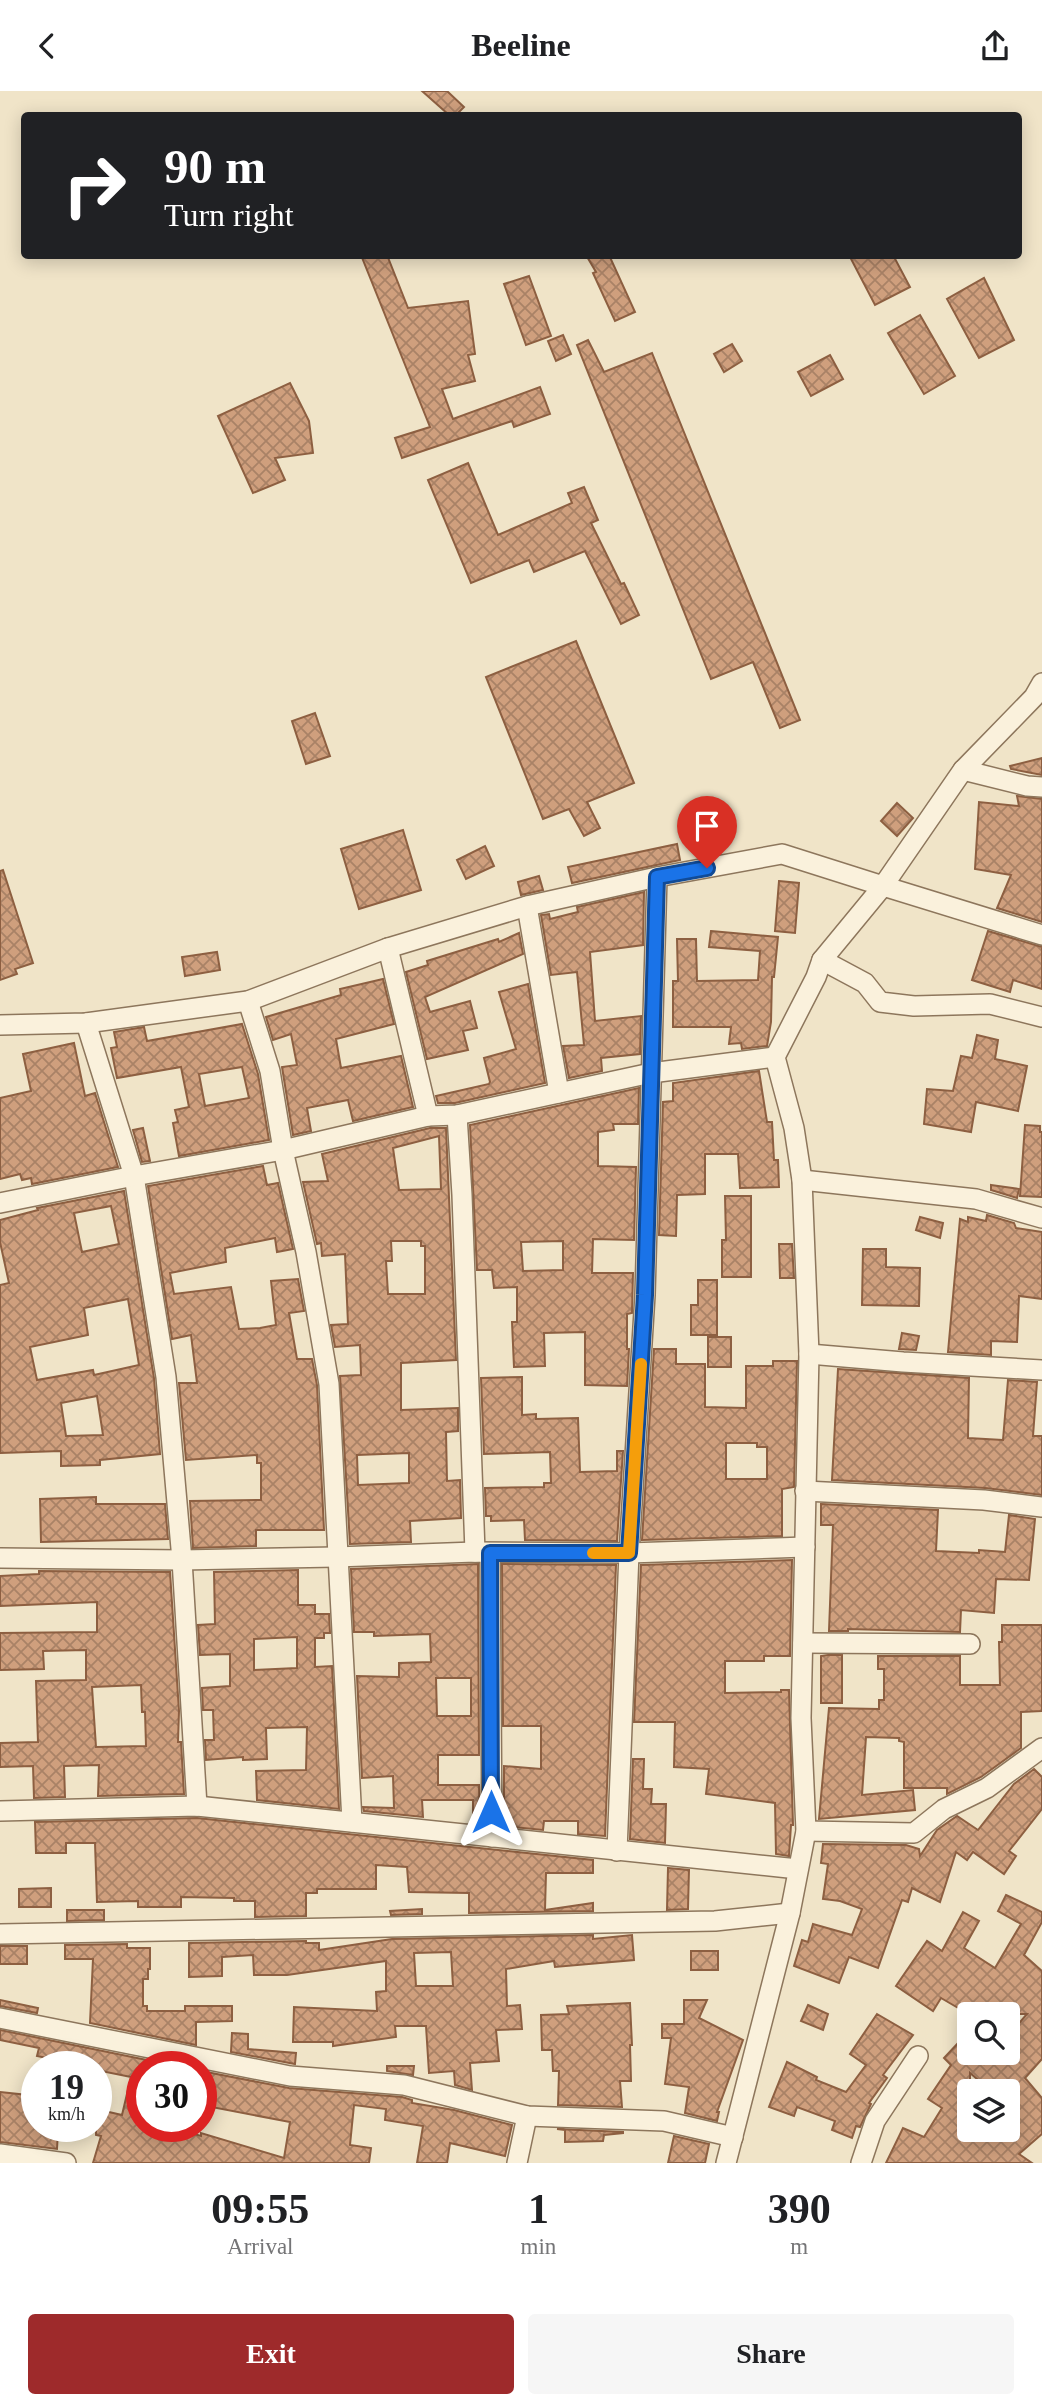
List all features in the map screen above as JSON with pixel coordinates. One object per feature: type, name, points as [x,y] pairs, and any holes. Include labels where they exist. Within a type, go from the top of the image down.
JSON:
[{"type":"street","points":[[726,2163],[790,1913],[806,1831],[801,1718],[809,1354],[802,1180],[794,1128],[775,1057],[822,960],[883,886],[963,770],[1039,693]]},
{"type":"street","points":[[963,770],[1027,786],[1042,787]]},
{"type":"street","points":[[0,1025],[86,1023],[248,1001],[388,948],[527,906],[657,877],[782,854],[1042,935]]},
{"type":"street","points":[[617,1851],[629,1553],[645,1295],[657,877]]},
{"type":"street","points":[[527,906],[559,1093]]},
{"type":"street","points":[[388,948],[428,1116]]},
{"type":"street","points":[[822,960],[865,983],[880,1002],[914,1006],[990,1004],[1042,1017]]},
{"type":"street","points":[[248,1001],[270,1071],[329,1384],[352,1822]]},
{"type":"street","points":[[86,1023],[134,1176],[166,1377],[182,1560],[197,1806]]},
{"type":"street","points":[[0,1203],[283,1150],[428,1116],[457,1115],[651,1073],[775,1057]]},
{"type":"street","points":[[457,1115],[483,1552],[492,1837]]},
{"type":"street","points":[[802,1180],[976,1199],[1042,1218]]},
{"type":"street","points":[[809,1354],[1042,1370]]},
{"type":"street","points":[[805,1490],[984,1500],[1042,1507]]},
{"type":"street","points":[[0,1558],[182,1560],[483,1552],[629,1553],[805,1547]]},
{"type":"street","points":[[803,1643],[970,1644]]},
{"type":"street","points":[[806,1831],[914,1833],[944,1809],[987,1788],[1042,1748]]},
{"type":"street","points":[[0,1811],[197,1806],[798,1869]]},
{"type":"street","points":[[0,1934],[715,1921],[790,1913]]},
{"type":"street","points":[[0,2018],[290,2075],[404,2085],[527,2116],[664,2122],[733,2137]]},
{"type":"street","points":[[861,2163],[875,2121],[918,2056]]},
{"type":"street","points":[[517,2163],[527,2116]]},
{"type":"street","points":[[0,2154],[66,2163]]},
{"type":"building","points":[[422,91],[447,91],[464,107],[459,112],[446,112]]},
{"type":"building","points":[[363,259],[389,259],[408,308],[468,301],[475,354],[468,355],[475,381],[442,389],[453,419],[540,387],[550,414],[514,427],[512,421],[402,458],[395,438],[430,427]]},
{"type":"building","points":[[588,259],[611,259],[635,312],[615,321],[593,273],[596,272]]},
{"type":"building","points":[[851,259],[895,259],[910,287],[875,305]]},
{"type":"building","points":[[529,276],[551,336],[526,345],[504,284]]},
{"type":"building","points":[[984,278],[1014,340],[979,358],[947,299]]},
{"type":"building","points":[[920,315],[955,376],[924,394],[888,333]]},
{"type":"building","points":[[563,335],[571,354],[556,361],[548,341]]},
{"type":"building","points":[[588,340],[604,372],[652,353],[800,720],[780,728],[753,662],[711,679],[577,345]]},
{"type":"building","points":[[732,344],[742,361],[724,372],[714,354]]},
{"type":"building","points":[[830,355],[843,379],[811,396],[798,372]]},
{"type":"building","points":[[290,383],[309,421],[313,453],[275,458],[285,480],[253,493],[218,416]]},
{"type":"building","points":[[468,463],[498,535],[572,503],[568,493],[584,487],[598,520],[591,523],[639,615],[621,624],[585,551],[534,572],[529,560],[471,583],[428,480]]},
{"type":"building","points":[[576,641],[634,783],[587,802],[600,828],[584,836],[569,809],[543,819],[486,677]]},
{"type":"building","points":[[315,713],[330,756],[306,764],[292,721]]},
{"type":"building","points":[[1042,758],[1042,775],[1011,769],[1010,766]]},
{"type":"building","points":[[1017,796],[1042,799],[1042,922],[997,908],[1011,875],[975,869],[979,802],[1019,806]]},
{"type":"building","points":[[897,803],[913,818],[897,836],[881,821]]},
{"type":"building","points":[[403,830],[421,890],[359,909],[341,849]]},
{"type":"building","points":[[677,844],[680,860],[572,883],[568,867]]},
{"type":"building","points":[[485,846],[494,866],[466,879],[457,860]]},
{"type":"building","points":[[3,870],[33,963],[15,969],[17,974],[0,980],[0,871]]},
{"type":"building","points":[[539,876],[543,890],[521,895],[518,882]]},
{"type":"building","points":[[779,881],[799,883],[795,933],[775,931]]},
{"type":"building","points":[[644,892],[643,945],[590,952],[595,1021],[641,1016],[640,1054],[601,1058],[602,1071],[569,1078],[563,1046],[584,1045],[577,972],[551,975],[541,915],[549,914],[550,919],[578,912],[577,907]]},
{"type":"building","points":[[711,931],[778,937],[767,1046],[742,1049],[741,1043],[729,1044],[731,1027],[673,1027],[673,981],[678,981],[677,939],[696,939],[697,981],[758,980],[760,951],[709,947]]},
{"type":"building","points":[[988,931],[1042,947],[1042,989],[1013,980],[1010,992],[972,980]]},
{"type":"building","points":[[519,933],[523,954],[425,997],[430,1012],[470,1001],[477,1028],[463,1031],[468,1050],[427,1059],[406,972],[428,965],[427,961],[498,939],[499,942]]},
{"type":"building","points":[[217,952],[220,970],[185,976],[182,957]]},
{"type":"building","points":[[383,979],[394,1024],[336,1039],[341,1068],[401,1056],[413,1107],[353,1121],[348,1100],[307,1108],[311,1131],[293,1135],[282,1067],[297,1065],[291,1034],[273,1040],[266,1017],[341,995],[340,989]]},
{"type":"building","points":[[528,984],[545,1083],[455,1103],[438,1103],[436,1096],[489,1084],[484,1058],[516,1049],[499,992]]},
{"type":"building","points":[[242,1024],[258,1074],[269,1140],[179,1156],[173,1123],[178,1122],[175,1110],[189,1107],[181,1067],[117,1078],[111,1048],[117,1047],[114,1032],[144,1027],[147,1041]],"holes":[[[242,1067],[249,1098],[205,1106],[199,1074]]]},
{"type":"building","points":[[977,1035],[998,1040],[995,1059],[1027,1066],[1018,1111],[976,1102],[971,1132],[924,1124],[927,1089],[953,1091],[961,1056],[972,1058]]},
{"type":"building","points":[[74,1043],[85,1096],[95,1093],[118,1167],[32,1184],[31,1178],[22,1180],[20,1174],[0,1179],[0,1098],[31,1091],[23,1054]]},
{"type":"building","points":[[759,1071],[767,1122],[772,1122],[779,1187],[740,1188],[738,1154],[705,1154],[705,1194],[677,1195],[676,1236],[659,1235],[663,1102],[673,1101],[673,1083]]},
{"type":"building","points":[[639,1088],[638,1124],[613,1124],[614,1130],[598,1132],[598,1166],[636,1167],[634,1240],[593,1239],[592,1273],[633,1273],[632,1313],[627,1314],[627,1386],[585,1385],[585,1332],[544,1333],[545,1366],[514,1367],[512,1322],[517,1322],[517,1287],[494,1288],[492,1270],[477,1270],[470,1125]],"holes":[[[563,1241],[563,1270],[523,1271],[521,1242]]]},
{"type":"building","points":[[1025,1125],[1040,1126],[1042,1132],[1042,1197],[1020,1196]]},
{"type":"building","points":[[143,1128],[150,1161],[142,1162],[133,1130]]},
{"type":"building","points":[[430,1128],[446,1128],[456,1360],[401,1363],[401,1410],[458,1408],[458,1431],[446,1432],[447,1481],[460,1480],[461,1518],[410,1521],[411,1542],[350,1544],[340,1376],[361,1375],[360,1345],[335,1347],[331,1325],[348,1324],[345,1254],[322,1256],[321,1243],[317,1244],[303,1182],[328,1181],[322,1154]],"holes":[[[439,1136],[441,1189],[399,1190],[393,1148]],[[391,1241],[421,1241],[421,1246],[425,1246],[425,1294],[388,1294],[386,1261],[392,1261]],[[409,1453],[409,1483],[358,1485],[357,1455]]]},
{"type":"building","points":[[263,1166],[267,1185],[278,1183],[293,1249],[277,1252],[275,1238],[225,1248],[226,1262],[170,1273],[174,1294],[231,1287],[239,1329],[276,1325],[271,1281],[298,1279],[304,1311],[289,1313],[297,1359],[312,1359],[317,1385],[324,1530],[256,1530],[256,1546],[193,1548],[190,1501],[261,1500],[261,1463],[257,1463],[257,1455],[186,1460],[179,1383],[197,1383],[191,1335],[172,1339],[148,1186]]},
{"type":"building","points":[[991,1185],[1019,1189],[1017,1198],[991,1190]]},
{"type":"building","points":[[124,1191],[154,1378],[160,1454],[100,1460],[100,1465],[61,1466],[61,1451],[0,1453],[0,1285],[9,1283],[0,1242],[0,1220],[38,1210],[37,1208]],"holes":[[[111,1206],[119,1244],[82,1252],[74,1213]],[[128,1299],[139,1365],[94,1375],[93,1370],[37,1380],[30,1347],[88,1335],[84,1308]],[[97,1396],[103,1435],[66,1436],[61,1403]]]},
{"type":"building","points":[[725,1196],[751,1196],[751,1277],[722,1277],[722,1240],[726,1240]]},
{"type":"building","points":[[987,1215],[1014,1223],[1016,1228],[1042,1232],[1042,1299],[1019,1296],[1017,1342],[991,1341],[991,1355],[948,1352],[960,1219],[968,1222],[968,1217],[986,1221]]},
{"type":"building","points":[[920,1217],[943,1223],[940,1238],[916,1230]]},
{"type":"building","points":[[779,1244],[792,1244],[794,1278],[780,1278]]},
{"type":"building","points":[[863,1249],[886,1249],[886,1267],[920,1268],[919,1306],[862,1305]]},
{"type":"building","points":[[698,1280],[717,1280],[717,1335],[691,1335],[691,1305],[698,1305]]},
{"type":"building","points":[[902,1333],[919,1336],[916,1350],[899,1349]]},
{"type":"building","points":[[708,1337],[731,1337],[731,1367],[708,1367]]},
{"type":"building","points":[[654,1349],[676,1349],[676,1364],[705,1364],[705,1407],[746,1408],[746,1366],[773,1366],[773,1361],[797,1361],[794,1487],[782,1489],[782,1536],[642,1540]],"holes":[[[726,1443],[757,1443],[757,1447],[767,1447],[767,1479],[726,1479]]]},
{"type":"building","points":[[838,1369],[969,1378],[968,1438],[1003,1440],[1008,1380],[1037,1382],[1033,1436],[1042,1436],[1042,1495],[985,1488],[832,1480]]},
{"type":"building","points":[[522,1377],[522,1415],[536,1414],[536,1419],[578,1418],[580,1472],[617,1471],[617,1451],[623,1451],[617,1541],[525,1540],[524,1520],[491,1521],[491,1516],[486,1516],[485,1488],[544,1487],[544,1483],[551,1483],[550,1452],[484,1454],[481,1378]]},
{"type":"building","points":[[96,1497],[96,1504],[165,1504],[168,1539],[41,1542],[40,1499]]},
{"type":"building","points":[[821,1504],[938,1510],[936,1551],[1005,1552],[1009,1515],[1035,1519],[1029,1580],[996,1579],[994,1613],[961,1610],[960,1632],[848,1629],[829,1631],[833,1525],[821,1525]]},
{"type":"building","points":[[792,1560],[790,1656],[764,1656],[764,1661],[725,1661],[725,1693],[789,1690],[793,1825],[789,1856],[776,1854],[775,1803],[706,1794],[709,1769],[674,1767],[675,1722],[634,1722],[641,1565]]},
{"type":"building","points":[[478,1564],[479,1755],[438,1755],[438,1785],[479,1785],[480,1823],[473,1823],[473,1800],[422,1800],[423,1817],[364,1811],[363,1807],[394,1808],[393,1776],[362,1778],[357,1676],[399,1677],[399,1663],[431,1662],[430,1634],[374,1636],[374,1632],[354,1632],[351,1569]],"holes":[[[436,1678],[471,1678],[471,1716],[437,1716]]]},
{"type":"building","points":[[502,1564],[616,1565],[605,1836],[578,1834],[578,1821],[544,1821],[543,1830],[504,1826],[504,1766],[541,1769],[541,1726],[503,1726]]},
{"type":"building","points":[[298,1570],[298,1605],[315,1605],[315,1614],[329,1614],[330,1633],[324,1633],[324,1638],[315,1638],[315,1667],[332,1666],[339,1809],[257,1800],[256,1771],[306,1770],[307,1727],[266,1728],[267,1759],[243,1760],[243,1757],[206,1760],[205,1740],[214,1740],[213,1710],[203,1710],[202,1688],[230,1686],[230,1654],[200,1655],[198,1625],[215,1624],[214,1572]],"holes":[[[297,1637],[297,1668],[254,1670],[254,1639]]]},
{"type":"building","points":[[39,1571],[170,1572],[179,1711],[178,1742],[181,1742],[184,1794],[98,1796],[99,1765],[64,1766],[65,1797],[34,1798],[33,1766],[0,1767],[0,1743],[38,1742],[36,1681],[86,1680],[86,1650],[43,1651],[44,1669],[0,1670],[0,1633],[97,1632],[97,1602],[0,1606],[0,1576],[39,1574]],"holes":[[[141,1685],[142,1712],[145,1712],[146,1746],[96,1747],[92,1687]]]},
{"type":"building","points":[[1002,1625],[1042,1625],[1042,1711],[1021,1712],[1021,1748],[981,1777],[947,1794],[947,1788],[904,1788],[904,1742],[899,1741],[899,1738],[866,1737],[862,1795],[913,1790],[915,1810],[819,1819],[829,1708],[879,1709],[879,1700],[884,1700],[884,1669],[878,1669],[878,1656],[960,1656],[960,1685],[1000,1685],[999,1642],[1002,1642]]},
{"type":"building","points":[[842,1655],[842,1703],[821,1703],[821,1656]]},
{"type":"building","points":[[633,1759],[644,1759],[643,1789],[652,1789],[651,1804],[666,1804],[665,1843],[630,1839]]},
{"type":"building","points":[[1034,1769],[1042,1777],[1042,1809],[1009,1851],[1016,1856],[1004,1874],[973,1852],[967,1860],[956,1852],[940,1902],[912,1888],[908,1902],[902,1900],[878,1968],[849,1957],[839,1983],[794,1966],[802,1940],[808,1942],[813,1924],[852,1935],[862,1909],[840,1901],[823,1899],[828,1864],[821,1863],[823,1844],[906,1845],[919,1849],[920,1856],[937,1830],[957,1816],[978,1830],[1014,1784]]},
{"type":"building","points":[[197,1818],[593,1860],[593,1873],[546,1873],[545,1910],[593,1903],[593,1911],[469,1913],[469,1893],[409,1892],[407,1867],[376,1865],[376,1889],[317,1889],[317,1893],[306,1893],[306,1916],[255,1917],[255,1901],[234,1901],[234,1898],[181,1897],[181,1907],[138,1907],[138,1901],[97,1902],[95,1843],[66,1843],[66,1853],[36,1853],[35,1822]]},
{"type":"building","points":[[668,1868],[689,1870],[688,1909],[667,1910]]},
{"type":"building","points":[[51,1888],[51,1907],[19,1907],[19,1889]]},
{"type":"building","points":[[1006,1895],[1042,1912],[1042,1922],[1024,1955],[1042,1971],[1042,2059],[1025,2078],[1042,2098],[1042,2134],[1019,2154],[1032,2163],[886,2163],[903,2128],[924,2137],[942,2108],[928,2099],[951,2065],[944,2058],[957,2044],[957,2065],[1020,2065],[1020,2022],[1027,2014],[1020,2014],[1020,2002],[957,2002],[957,2007],[941,1998],[933,2011],[896,1986],[927,1941],[942,1951],[963,1912],[979,1921],[964,1948],[995,1968],[1021,1924],[998,1911]]},
{"type":"building","points":[[422,1909],[422,1914],[391,1915],[390,1911]]},
{"type":"building","points":[[67,1910],[104,1910],[104,1920],[67,1921]]},
{"type":"building","points":[[593,1935],[593,1939],[632,1935],[634,1960],[555,1967],[554,1961],[506,1969],[507,2006],[520,2005],[522,2029],[496,2030],[499,2061],[470,2063],[472,2090],[455,2085],[454,2071],[429,2073],[426,2026],[395,2026],[396,2037],[333,2046],[333,2042],[293,2042],[294,2007],[377,2011],[376,1992],[386,1991],[386,1961],[287,1975],[254,1975],[253,1955],[222,1957],[222,1976],[189,1977],[189,1943],[306,1941],[319,1943],[319,1950],[392,1939]],"holes":[[[451,1952],[453,1986],[416,1986],[414,1953]]]},
{"type":"building","points":[[127,1944],[127,1948],[150,1948],[148,1979],[143,1979],[143,2006],[147,2006],[147,2011],[185,2011],[185,2006],[232,2006],[232,2021],[196,2022],[196,2045],[90,2023],[93,1959],[65,1959],[65,1945]]},
{"type":"building","points":[[0,1946],[27,1946],[27,1964],[0,1964]]},
{"type":"building","points":[[691,1951],[718,1951],[718,1970],[691,1970]]},
{"type":"building","points":[[0,2000],[38,2008],[37,2013],[0,2006]]},
{"type":"building","points":[[684,2000],[707,2000],[699,2018],[743,2040],[717,2112],[717,2121],[685,2113],[689,2087],[665,2084],[671,2038],[662,2038],[662,2024],[684,2024]]},
{"type":"building","points":[[630,2003],[631,2081],[620,2081],[622,2107],[558,2105],[559,2071],[553,2071],[552,2050],[542,2050],[541,2015],[569,2014],[567,2006]]},
{"type":"building","points":[[808,2005],[828,2014],[823,2030],[801,2021]]},
{"type":"building","points":[[877,2014],[913,2035],[883,2075],[887,2078],[869,2103],[871,2104],[860,2127],[856,2126],[852,2138],[832,2130],[835,2121],[797,2107],[794,2116],[769,2107],[787,2062],[817,2077],[816,2080],[846,2092],[866,2065],[850,2054]]},
{"type":"building","points":[[0,2030],[103,2051],[38,2051],[39,2048],[0,2040]]},
{"type":"building","points":[[232,2033],[248,2034],[248,2049],[296,2053],[295,2064],[231,2052]]},
{"type":"building","points":[[112,2053],[126,2056],[126,2076],[112,2073]]},
{"type":"building","points":[[387,2066],[414,2066],[413,2075],[387,2071]]},
{"type":"building","points":[[217,2074],[289,2088],[402,2097],[412,2100],[412,2103],[454,2110],[512,2125],[505,2156],[450,2143],[447,2163],[417,2163],[423,2126],[385,2120],[386,2109],[354,2105],[350,2145],[371,2148],[369,2163],[93,2163],[99,2142],[112,2142],[112,2113],[122,2115],[126,2098],[126,2142],[217,2142],[217,2138],[284,2158],[290,2122],[217,2108]]},
{"type":"building","points":[[0,2092],[21,2094],[21,2142],[57,2142],[57,2149],[0,2142]]},
{"type":"building","points":[[557,2129],[623,2133],[604,2135],[603,2141],[565,2142],[565,2130]]},
{"type":"building","points":[[674,2136],[709,2144],[705,2163],[668,2163]]},
{"type":"slow traffic","points":[[593,1553],[629,1553],[641,1364]]},
{"type":"route","points":[[491,1812],[490,1553],[629,1553],[645,1295],[657,877],[707,868]]}]
